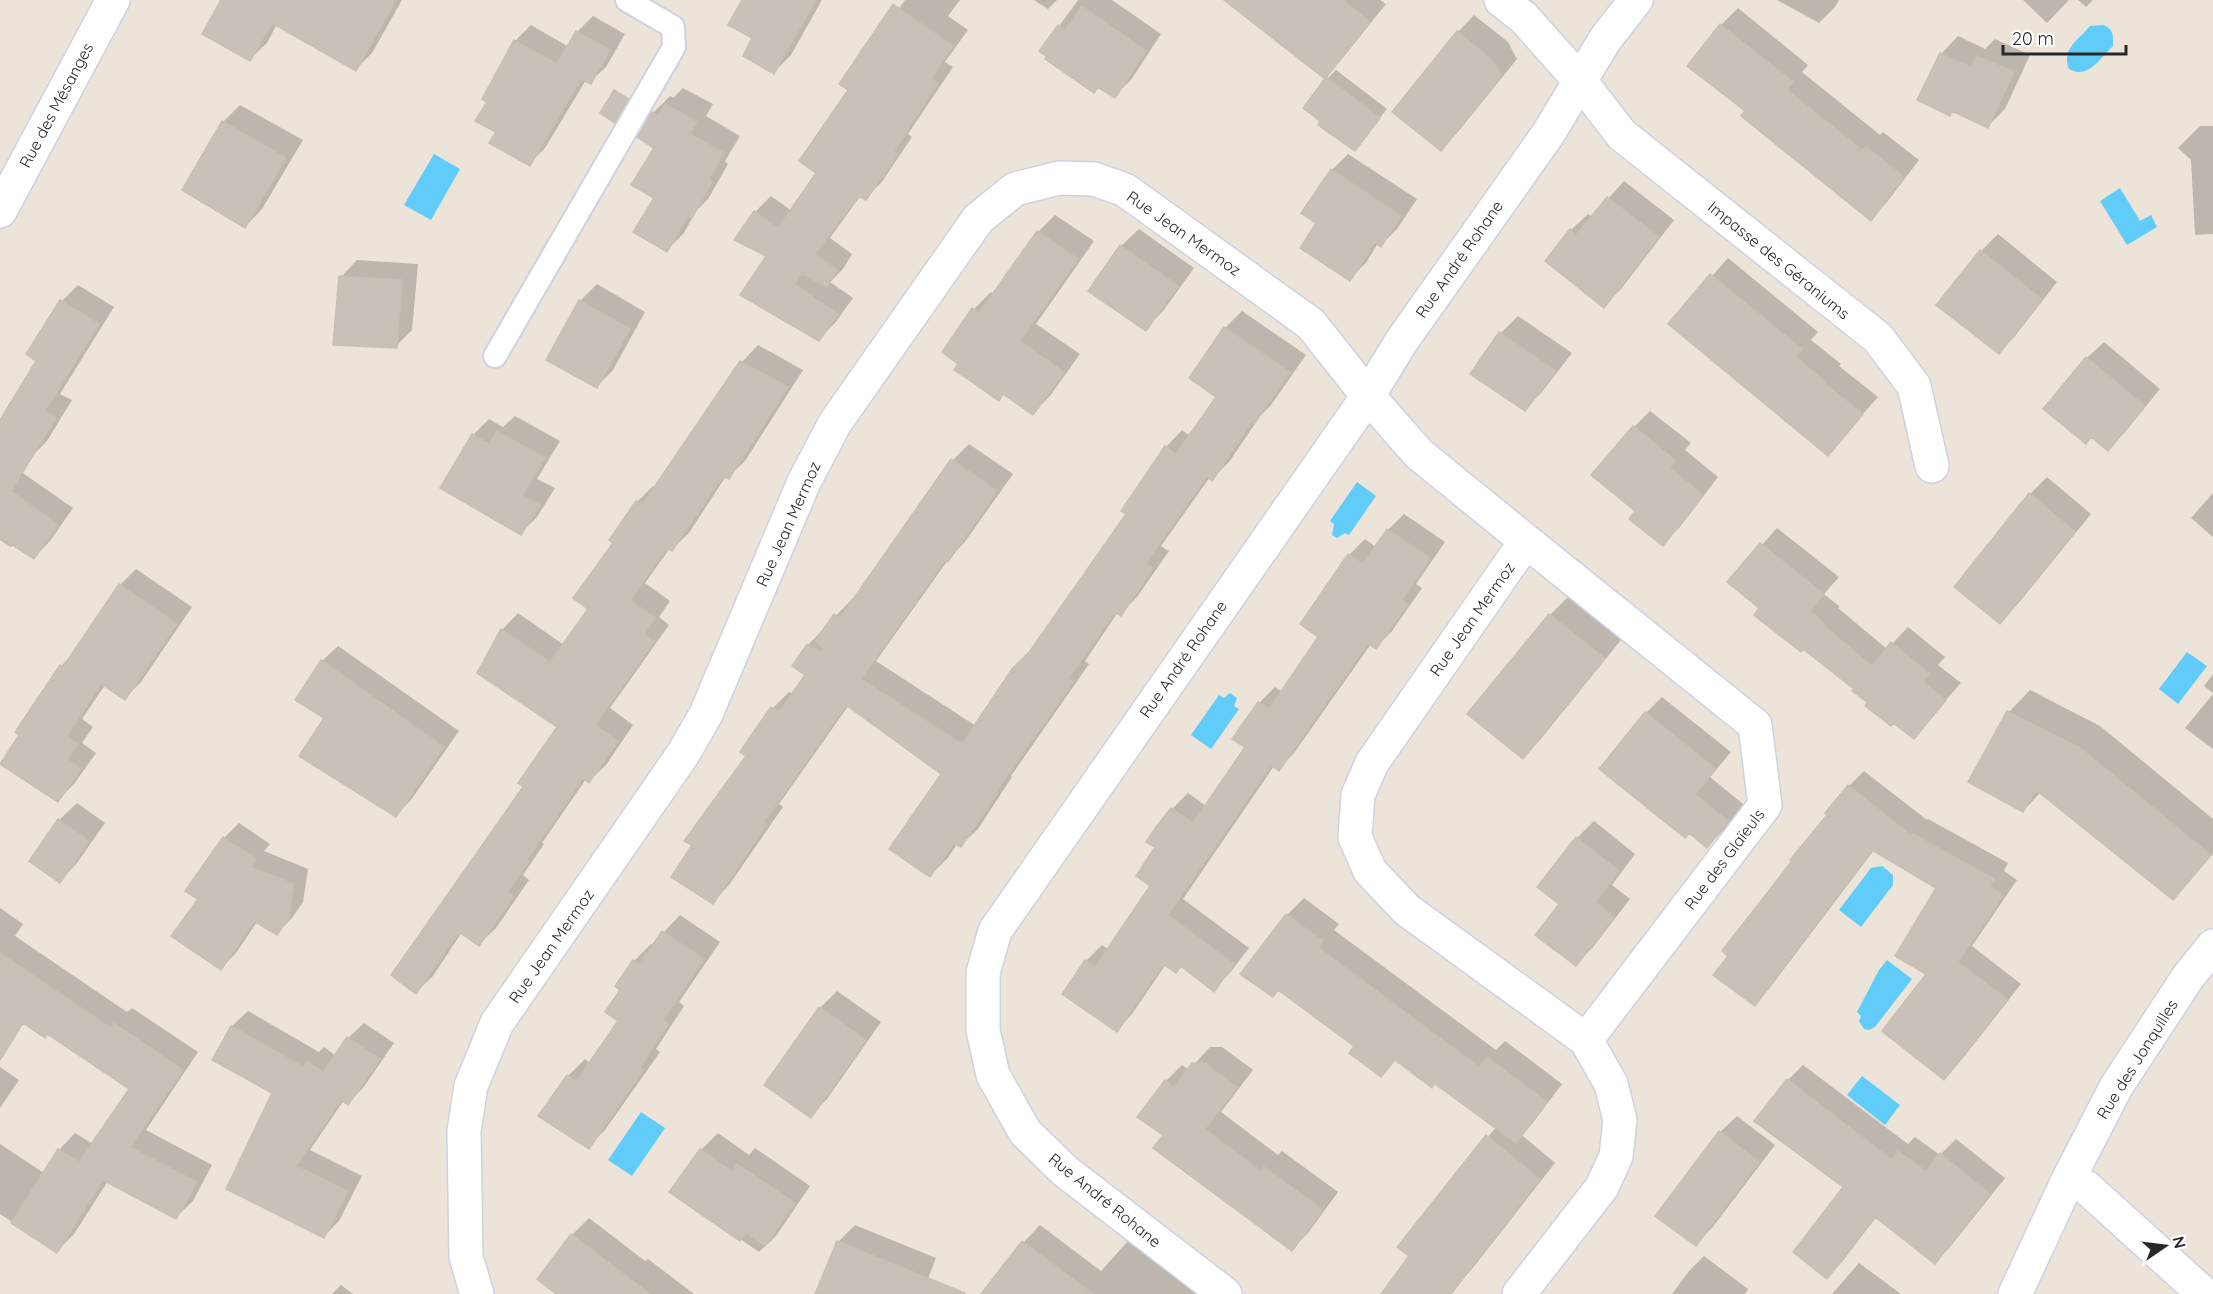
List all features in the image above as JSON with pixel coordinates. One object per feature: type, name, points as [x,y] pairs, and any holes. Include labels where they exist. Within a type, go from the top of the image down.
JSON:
[{"type":"street","name":"Rue des Mésanges","points":[[0,211],[53,108],[114,0]]},
{"type":"street","name":"Impasse des Géraniums","points":[[1501,0],[1524,18],[1581,82],[1622,135],[1878,338],[1914,386],[1932,466]]},
{"type":"street","name":"Rue André Rohane","points":[[1225,1294],[1065,1171],[1025,1132],[993,1075],[982,1030],[983,973],[995,931],[1368,396],[1401,342],[1548,134],[1606,38],[1636,0]]},
{"type":"street","name":"Rue Jean Mermoz","points":[[477,1294],[466,1257],[464,1131],[471,1086],[497,1023],[683,754],[706,714],[804,482],[835,423],[978,219],[1015,189],[1059,178],[1094,179],[1125,190],[1311,324],[1368,396],[1419,454],[1526,541],[1372,763],[1358,795],[1355,837],[1370,871],[1407,910],[1586,1040],[1611,1084],[1620,1120],[1616,1156],[1602,1187],[1519,1294]]},
{"type":"street","name":"Rue des Glaïeuls","points":[[1526,541],[1755,725],[1765,805],[1586,1040]]},
{"type":"street","name":"Rue des Jonquilles","points":[[2015,1294],[2069,1178],[2116,1087],[2188,977],[2213,946]]},
{"type":"street","points":[[2069,1178],[2087,1188],[2204,1294]]},
{"type":"lane","points":[[495,356],[674,47],[673,27],[627,0]]},
{"type":"water","points":[[2103,25],[2111,31],[2113,46],[2088,70],[2076,72],[2069,69],[2067,56],[2072,46],[2090,26]]},
{"type":"water","points":[[434,154],[460,169],[431,220],[404,205]]},
{"type":"water","points":[[2120,188],[2140,221],[2151,215],[2157,227],[2127,245],[2100,201]]},
{"type":"water","points":[[1357,482],[1376,496],[1349,535],[1345,533],[1337,538],[1332,535],[1334,524],[1330,521]]},
{"type":"water","points":[[2187,652],[2207,666],[2178,704],[2159,689]]},
{"type":"water","points":[[1230,693],[1237,698],[1234,706],[1239,709],[1211,749],[1191,735],[1219,695],[1224,698]]},
{"type":"water","points":[[1882,866],[1893,875],[1893,885],[1861,927],[1839,910],[1871,868]]},
{"type":"water","points":[[1887,960],[1912,979],[1875,1027],[1869,1030],[1864,1029],[1859,1021],[1861,1016],[1857,1012],[1879,970]]},
{"type":"water","points":[[1862,1076],[1900,1105],[1885,1125],[1847,1095]]},
{"type":"water","points":[[641,1112],[665,1128],[632,1176],[608,1160]]},
{"type":"building","points":[[221,0],[396,0],[356,71],[272,23],[250,61],[202,34]]},
{"type":"building","points":[[742,0],[816,0],[774,74],[743,56],[752,38],[728,25]]},
{"type":"building","points":[[1224,0],[1343,0],[1370,22],[1325,79]]},
{"type":"building","points":[[893,4],[953,46],[931,79],[938,83],[894,151],[898,154],[866,200],[858,196],[815,254],[837,270],[827,287],[802,274],[794,284],[838,314],[819,341],[740,295],[766,256],[734,240],[754,211],[778,228],[816,173],[799,161],[848,90],[839,84]]},
{"type":"building","points":[[1082,6],[1146,51],[1115,98],[1098,87],[1094,93],[1045,59],[1047,57],[1039,51],[1058,25],[1065,31]]},
{"type":"building","points":[[1720,24],[1793,82],[1787,90],[1862,150],[1866,147],[1904,177],[1871,221],[1741,116],[1745,111],[1687,66]]},
{"type":"building","points":[[576,31],[610,50],[591,84],[581,79],[530,166],[489,143],[496,132],[475,121],[487,102],[482,99],[514,40],[557,64]]},
{"type":"building","points":[[1457,31],[1491,59],[1502,76],[1441,151],[1392,112]]},
{"type":"building","points":[[1940,53],[1971,67],[1977,56],[2014,72],[1988,128],[1952,111],[1950,116],[1917,100]]},
{"type":"building","points":[[1326,77],[1380,118],[1355,151],[1318,125],[1320,121],[1303,108]]},
{"type":"building","points":[[614,90],[629,99],[615,123],[600,113]]},
{"type":"building","points":[[665,104],[697,122],[690,134],[724,153],[709,179],[712,182],[692,218],[688,216],[667,252],[633,232],[654,198],[631,185],[654,148],[637,137],[652,112],[658,116]]},
{"type":"building","points":[[222,121],[286,158],[245,228],[182,190]]},
{"type":"building","points":[[1331,169],[1401,216],[1381,247],[1375,243],[1350,281],[1300,248],[1316,223],[1301,213]]},
{"type":"building","points":[[1607,197],[1659,237],[1604,308],[1545,261],[1570,229],[1576,235]]},
{"type":"building","points":[[1037,231],[1078,259],[1020,341],[1064,372],[1033,415],[1003,394],[999,401],[954,370],[958,364],[942,352],[972,308],[979,313]]},
{"type":"building","points":[[1120,245],[1178,286],[1146,331],[1088,291]]},
{"type":"building","points":[[1980,250],[2042,299],[1999,354],[1936,305]]},
{"type":"building","points":[[1710,274],[1802,349],[1796,357],[1863,414],[1828,456],[1668,324]]},
{"type":"building","points":[[339,276],[402,280],[397,348],[333,345]]},
{"type":"building","points":[[60,300],[99,324],[45,411],[56,418],[11,491],[58,525],[34,559],[0,537],[0,420],[36,361],[26,354]]},
{"type":"building","points":[[579,300],[630,329],[597,388],[546,360]]},
{"type":"building","points":[[1224,327],[1290,372],[1254,423],[1252,422],[1212,481],[1207,476],[1146,563],[1153,568],[1121,616],[1115,612],[1069,678],[1074,681],[995,793],[997,794],[961,847],[954,843],[930,877],[889,849],[941,774],[846,705],[764,822],[767,824],[713,904],[671,877],[692,845],[684,841],[746,756],[740,752],[771,707],[779,712],[805,675],[792,666],[807,644],[821,653],[824,649],[815,641],[834,614],[840,618],[951,459],[997,491],[948,562],[945,560],[861,679],[962,744],[1012,669],[1030,651],[1126,514],[1121,511],[1165,446],[1176,454],[1216,397],[1189,378]]},
{"type":"building","points":[[1499,332],[1556,371],[1525,411],[1470,374]]},
{"type":"building","points":[[2086,357],[2145,406],[2108,451],[2091,437],[2086,444],[2043,409]]},
{"type":"building","points":[[740,361],[788,387],[729,479],[723,476],[672,551],[667,548],[630,600],[655,618],[644,634],[654,642],[595,725],[618,741],[589,783],[583,778],[527,860],[529,861],[508,892],[514,896],[479,946],[459,932],[416,994],[391,975],[523,787],[518,783],[557,727],[477,673],[501,629],[550,662],[588,609],[573,598],[613,543],[609,540],[636,501],[642,505]]},
{"type":"building","points":[[1633,426],[1675,460],[1670,468],[1703,495],[1663,546],[1629,519],[1635,511],[1591,475]]},
{"type":"building","points":[[497,431],[545,458],[522,495],[540,505],[521,535],[440,488],[472,434],[489,444]]},
{"type":"building","points":[[2029,493],[2075,532],[2000,624],[1954,587]]},
{"type":"building","points":[[1387,529],[1430,558],[1402,600],[1408,604],[1376,649],[1368,643],[1279,771],[1271,765],[1168,915],[1234,964],[1214,992],[1181,966],[1176,973],[1163,964],[1117,1032],[1062,994],[1085,960],[1095,967],[1150,886],[1136,876],[1155,847],[1146,842],[1156,827],[1171,808],[1193,823],[1245,747],[1232,739],[1258,702],[1269,709],[1318,637],[1300,624],[1348,554],[1363,564]]},
{"type":"building","points":[[1760,543],[1824,594],[1810,611],[1825,624],[1823,625],[1872,666],[1891,642],[1930,674],[1923,682],[1946,700],[1914,739],[1893,723],[1891,726],[1865,706],[1867,702],[1852,691],[1854,689],[1803,649],[1801,652],[1754,615],[1759,608],[1727,582]]},
{"type":"building","points":[[119,584],[177,624],[125,700],[101,684],[67,736],[78,744],[67,759],[81,769],[58,802],[0,764],[19,735],[15,732],[60,665],[63,667]]},
{"type":"building","points":[[1549,614],[1605,658],[1523,759],[1467,714]]},
{"type":"building","points":[[321,660],[444,747],[396,817],[299,756],[324,718],[295,700]]},
{"type":"building","points":[[2007,711],[2079,747],[2211,855],[2173,900],[2036,790],[2023,812],[1968,782]]},
{"type":"building","points":[[1645,712],[1716,769],[1695,794],[1728,821],[1707,848],[1689,833],[1685,838],[1599,769]]},
{"type":"building","points":[[1848,785],[1911,835],[1912,833],[1994,879],[1990,886],[2003,896],[1958,962],[2008,1000],[1944,1080],[1882,1031],[1926,974],[1895,956],[1936,888],[1872,850],[1755,1006],[1713,975],[1728,956],[1722,951]]},
{"type":"building","points":[[58,819],[89,841],[60,883],[29,861]]},
{"type":"building","points":[[223,837],[256,859],[251,867],[294,884],[289,918],[277,935],[254,921],[221,970],[171,936],[198,899],[185,891]]},
{"type":"building","points":[[1576,837],[1619,871],[1596,902],[1614,917],[1576,966],[1535,935],[1559,904],[1537,887]]},
{"type":"building","points":[[1286,914],[1323,941],[1319,948],[1479,1067],[1487,1057],[1547,1102],[1516,1143],[1435,1084],[1432,1088],[1395,1060],[1381,1077],[1349,1053],[1354,1046],[1278,990],[1273,997],[1240,974]]},
{"type":"building","points":[[662,931],[704,959],[663,1020],[668,1024],[640,1067],[644,1069],[589,1149],[538,1116],[567,1075],[576,1082],[618,1021],[605,1012],[620,990],[615,986],[633,960],[639,965]]},
{"type":"building","points":[[0,953],[111,1028],[114,1023],[183,1070],[130,1147],[197,1182],[176,1219],[103,1180],[57,1253],[11,1223],[58,1149],[79,1162],[129,1089],[47,1034],[45,1038],[23,1023],[0,1060]]},
{"type":"building","points":[[819,1007],[866,1040],[811,1118],[764,1085]]},
{"type":"building","points":[[231,1026],[304,1067],[307,1061],[323,1072],[347,1037],[380,1059],[348,1105],[341,1100],[296,1166],[348,1191],[324,1238],[226,1189],[272,1093],[212,1060]]},
{"type":"building","points":[[1192,1063],[1205,1063],[1237,1087],[1205,1129],[1261,1171],[1264,1167],[1323,1210],[1292,1251],[1153,1148],[1163,1135],[1137,1117],[1165,1080],[1174,1087]]},
{"type":"building","points":[[1787,1079],[1892,1160],[1898,1151],[1926,1171],[1940,1153],[1990,1194],[1935,1264],[1875,1217],[1827,1279],[1793,1252],[1843,1187],[1754,1121]]},
{"type":"building","points":[[1719,1131],[1759,1162],[1696,1246],[1655,1216]]},
{"type":"building","points":[[1486,1135],[1540,1179],[1451,1294],[1381,1294],[1409,1256],[1397,1247]]},
{"type":"building","points":[[700,1149],[733,1172],[737,1164],[795,1203],[765,1246],[746,1233],[740,1241],[669,1192]]},
{"type":"building","points":[[571,1234],[650,1294],[556,1294],[537,1279]]},
{"type":"building","points":[[837,1241],[965,1293],[815,1294]]},
{"type":"building","points":[[1022,1241],[1093,1294],[981,1294]]}]
